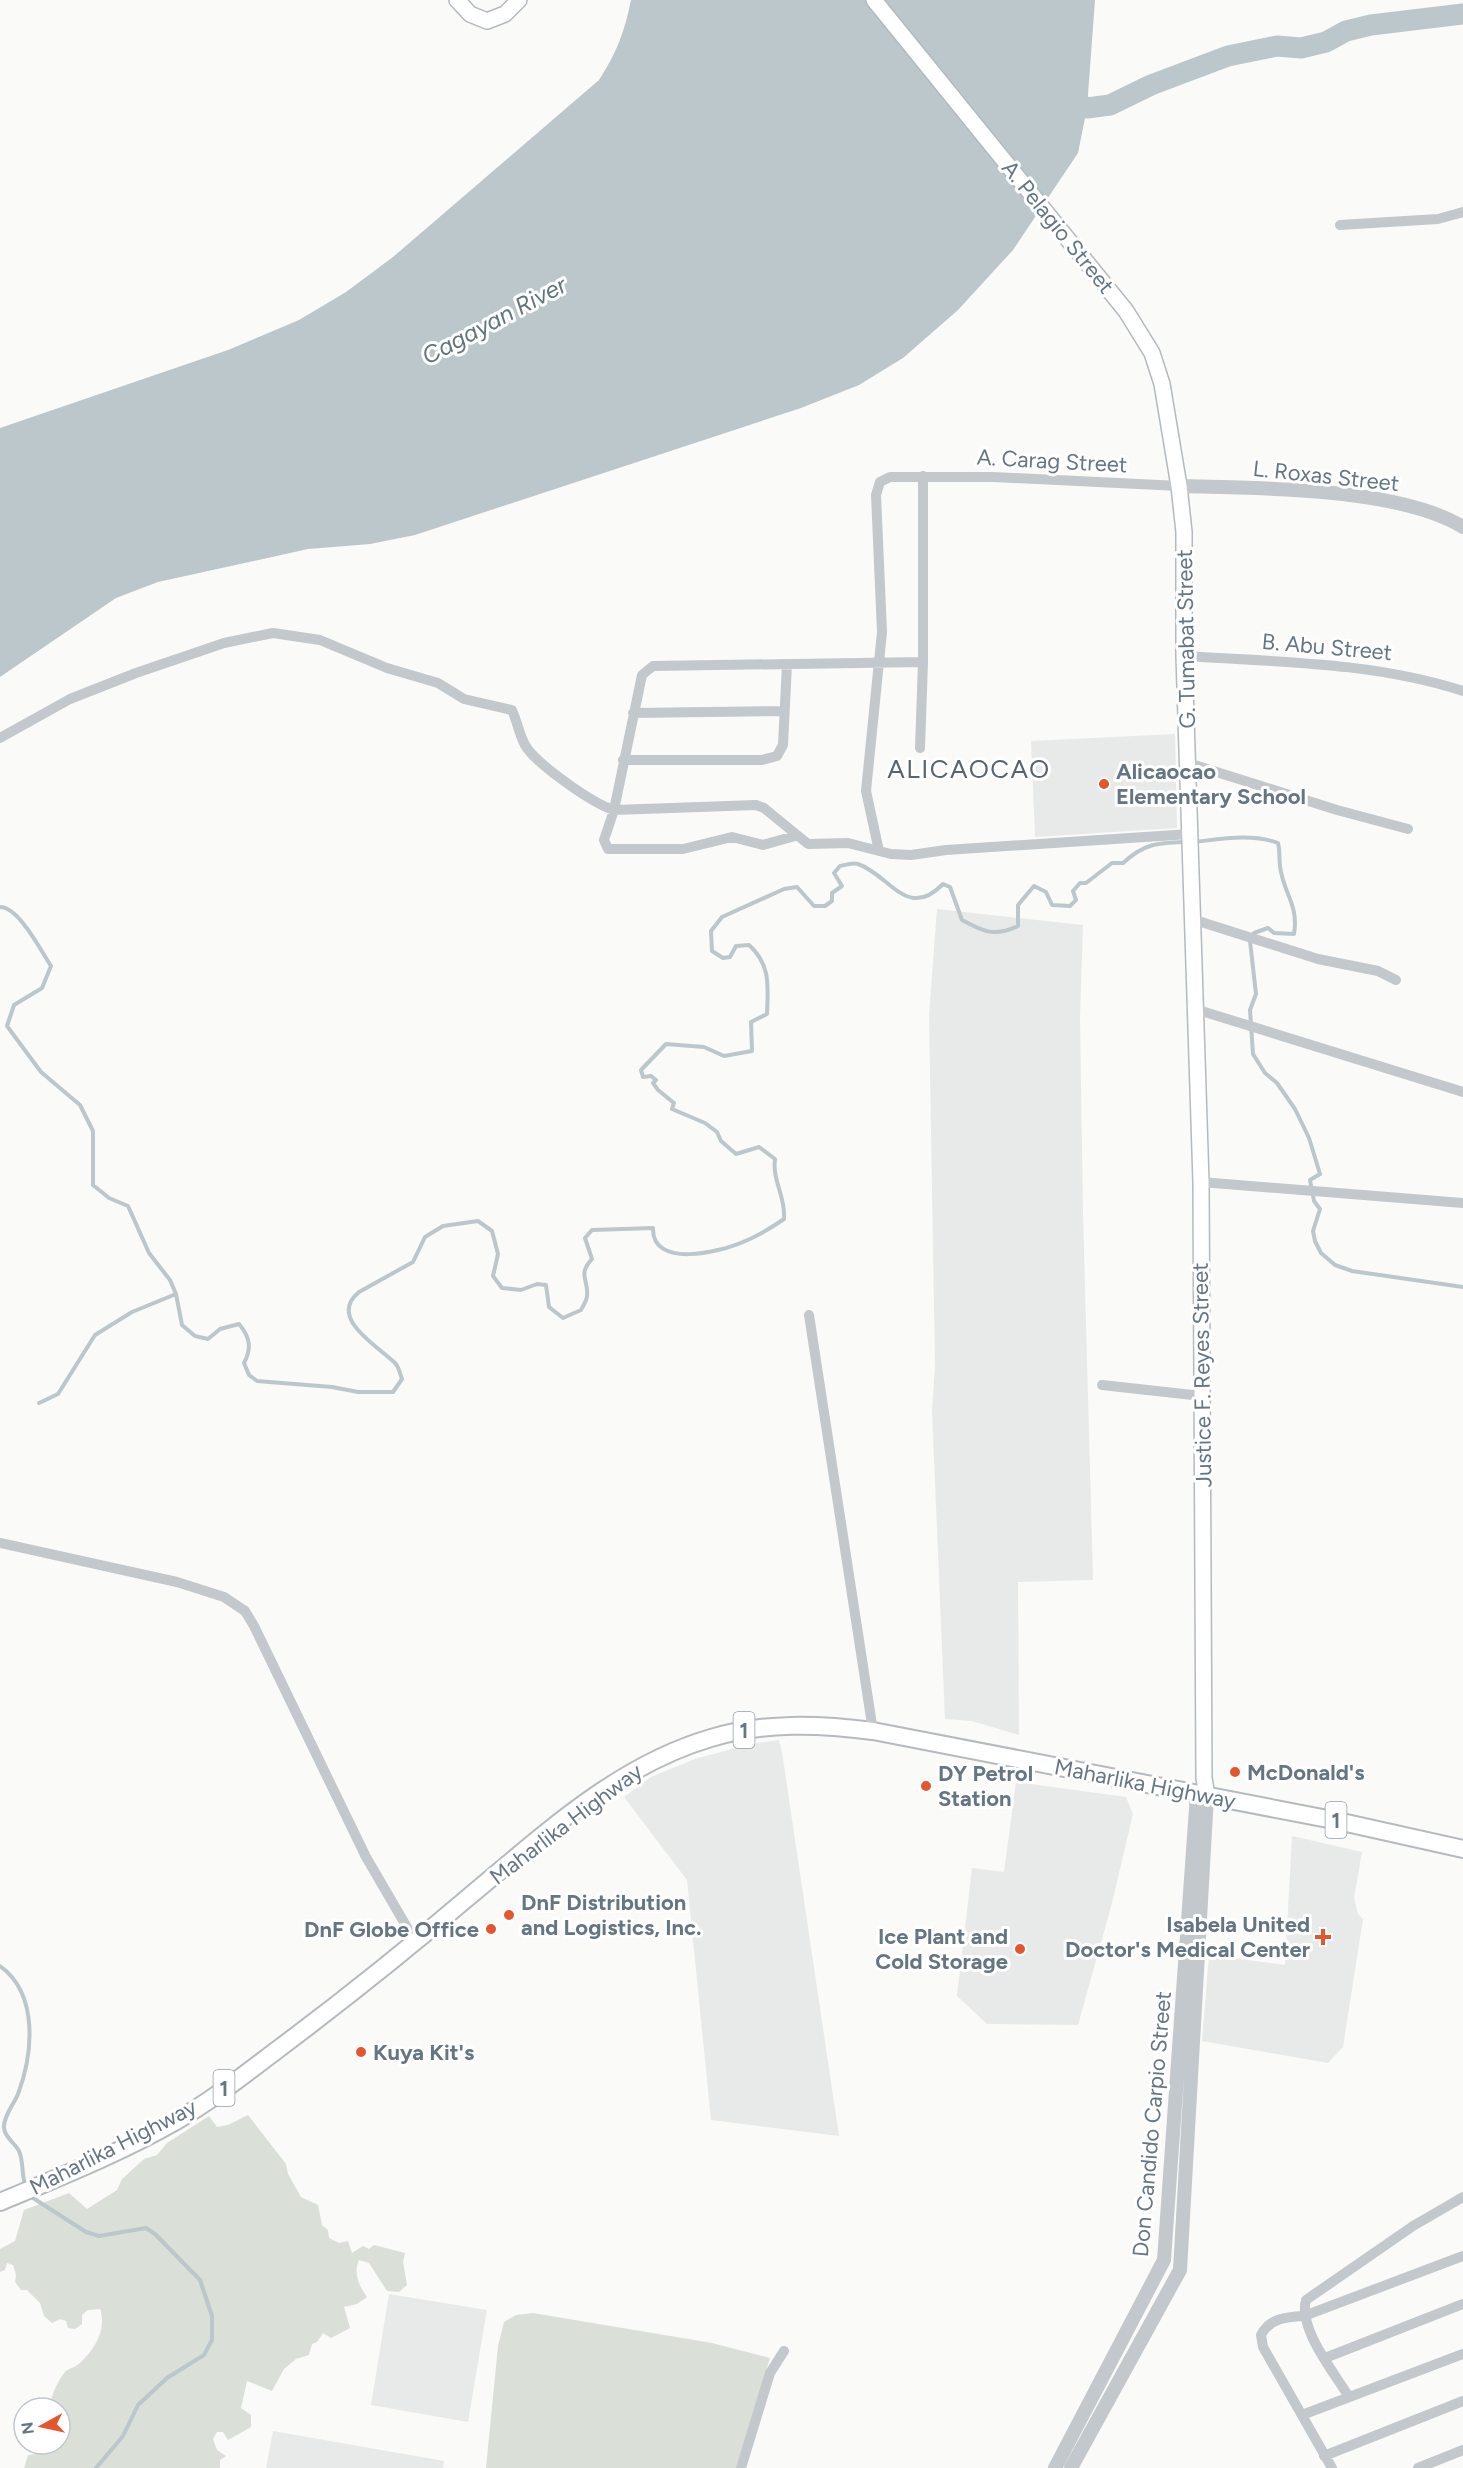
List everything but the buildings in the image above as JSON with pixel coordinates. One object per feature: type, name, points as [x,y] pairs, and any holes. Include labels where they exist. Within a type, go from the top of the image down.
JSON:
[{"type":"main road","points":[[457,0],[470,14],[487,21],[505,14],[519,0]]},
{"type":"main road","name":"A. Pelagio Street","points":[[874,0],[1126,311],[1152,353],[1162,384],[1179,486]]},
{"type":"main road","name":"G. Tumabat Street","points":[[1179,486],[1184,532],[1184,656],[1194,973]]},
{"type":"main road","name":"Justice F. Reyes Street","points":[[1194,973],[1201,1182],[1204,1778],[1202,1795]]},
{"type":"main road","name":"Maharlika Highway","points":[[0,2202],[69,2174],[177,2120],[277,2050],[545,1834],[614,1783],[675,1750],[711,1737],[771,1726],[804,1724],[873,1731],[1333,1820],[1463,1849]]},
{"type":"street","points":[[1340,225],[1438,219],[1463,212]]},
{"type":"street","points":[[920,748],[923,662],[923,476]]},
{"type":"street","name":"A. Carag Street","points":[[879,662],[882,632],[877,488],[880,482],[890,477],[923,476],[1179,486]]},
{"type":"street","name":"L. Roxas Street","points":[[1179,486],[1264,488],[1369,498],[1422,510],[1463,527]]},
{"type":"street","points":[[0,738],[70,699],[136,673],[224,643],[273,633],[320,640],[387,668],[438,683],[464,699],[512,710],[525,746],[571,786],[598,805],[614,810],[756,805],[771,813],[795,836],[816,846],[848,843],[879,851],[911,855],[946,850],[1190,840]]},
{"type":"street","name":"B. Abu Street","points":[[1184,656],[1375,670],[1428,680],[1463,691]]},
{"type":"street","points":[[879,662],[866,791],[879,851]]},
{"type":"street","points":[[795,836],[763,845],[741,838],[723,837],[683,849],[613,851],[608,849],[604,840],[614,810],[642,675],[653,666],[923,662]]},
{"type":"street","points":[[623,760],[769,759],[781,752],[787,664]]},
{"type":"street","points":[[633,713],[784,711]]},
{"type":"street","points":[[1188,763],[1337,810],[1408,829]]},
{"type":"street","points":[[1192,919],[1318,960],[1378,971],[1396,980]]},
{"type":"street","points":[[1195,1009],[1463,1092]]},
{"type":"street","points":[[1201,1182],[1463,1203]]},
{"type":"street","points":[[809,1315],[873,1731]]},
{"type":"street","points":[[1102,1385],[1202,1396]]},
{"type":"street","points":[[0,1543],[177,1582],[229,1598],[245,1611],[366,1857],[415,1941]]},
{"type":"street","name":"Don Candido Carpio Street","points":[[1055,2468],[1164,2260],[1202,1795]]},
{"type":"street","name":"Don Candido Carpio Street","points":[[1071,2468],[1180,2270],[1202,1795]]},
{"type":"street","points":[[1349,2397],[1325,2358],[1304,2316],[1305,2300],[1313,2292],[1463,2197]]},
{"type":"street","points":[[1332,2468],[1263,2347],[1261,2335],[1272,2321],[1304,2316],[1463,2256]]},
{"type":"street","points":[[1325,2358],[1463,2304]]},
{"type":"street","points":[[741,2468],[770,2373],[784,2351]]},
{"type":"street","points":[[1302,2415],[1463,2354]]},
{"type":"street","points":[[1324,2456],[1463,2401]]},
{"type":"street","points":[[1418,2468],[1463,2450]]},
{"type":"shaded area","name":"Alicaocao Elementary School","points":[[1175,734],[1177,828],[1035,837],[1031,741]]},
{"type":"shaded area","points":[[937,909],[1083,925],[1080,1018],[1093,1580],[1018,1582],[1019,1735],[972,1721],[945,1719],[932,1411],[935,1364],[929,1015]]},
{"type":"shaded area","points":[[779,1740],[839,2136],[711,2120],[687,1880],[624,1797],[651,1777],[695,1759],[746,1745]]},
{"type":"shaded area","name":"Ice Plant and Cold Storage","points":[[1016,1782],[1126,1797],[1133,1814],[1112,1903],[1078,2025],[987,2024],[957,1996],[972,1868],[1004,1872]]},
{"type":"shaded area","name":"Isabela United Doctor's Medical Center","points":[[1292,1836],[1362,1852],[1354,1898],[1358,1914],[1363,1919],[1343,2047],[1328,2063],[1202,2041],[1209,1955],[1285,1965]]},
{"type":"shaded area","points":[[248,2115],[286,2164],[288,2174],[301,2197],[318,2205],[322,2225],[328,2230],[329,2238],[339,2243],[348,2241],[352,2253],[363,2246],[369,2249],[374,2245],[405,2253],[403,2262],[407,2285],[399,2292],[387,2291],[369,2263],[359,2260],[358,2279],[367,2297],[357,2304],[344,2307],[350,2328],[331,2338],[323,2333],[317,2342],[312,2344],[309,2355],[296,2359],[284,2369],[272,2391],[247,2381],[241,2408],[251,2415],[251,2427],[228,2440],[223,2432],[217,2432],[213,2439],[217,2450],[226,2456],[220,2460],[220,2468],[24,2468],[28,2456],[72,2456],[72,2396],[52,2396],[64,2373],[78,2365],[95,2345],[101,2331],[102,2316],[100,2309],[88,2310],[82,2315],[82,2324],[75,2329],[68,2328],[66,2321],[60,2319],[52,2323],[44,2316],[40,2303],[27,2290],[21,2290],[15,2282],[16,2275],[13,2265],[7,2263],[5,2270],[0,2272],[0,2249],[15,2241],[24,2210],[69,2193],[87,2209],[117,2190],[122,2179],[144,2159],[157,2155],[167,2143],[209,2116],[217,2127],[228,2125]]},
{"type":"shaded area","points":[[389,2294],[487,2310],[468,2422],[371,2405]]},
{"type":"shaded area","points":[[533,2313],[712,2343],[770,2358],[736,2468],[486,2468],[498,2346],[504,2322],[516,2315]]},
{"type":"shaded area","points":[[273,2431],[444,2461],[443,2468],[266,2468]]},
{"type":"water","name":"Cagayan River","points":[[631,0],[1095,0],[1087,108],[1078,153],[1013,250],[958,310],[903,358],[859,385],[801,408],[415,535],[370,544],[308,549],[158,582],[116,598],[0,677],[0,428],[228,350],[299,320],[346,292],[393,257],[599,80],[619,42]]},
{"type":"waterway","points":[[1063,95],[1087,108],[1110,105],[1151,85],[1228,56],[1277,46],[1301,48],[1326,42],[1346,31],[1371,25],[1463,14]]},
{"type":"waterway","points":[[1194,842],[1247,837],[1278,843],[1282,875],[1293,906],[1294,934],[1274,933],[1268,928],[1254,933],[1250,941],[1256,994],[1250,1010],[1253,1054],[1265,1073],[1277,1083],[1295,1109],[1309,1138],[1320,1174],[1310,1180],[1314,1201],[1320,1209],[1313,1231],[1321,1253],[1335,1265],[1352,1271],[1463,1287]]},
{"type":"waterway","points":[[0,907],[15,914],[22,922],[51,966],[42,988],[14,1005],[7,1026],[41,1072],[80,1105],[93,1131],[93,1185],[109,1198],[128,1206],[149,1253],[170,1280],[176,1294],[182,1325],[195,1336],[208,1339],[220,1329],[239,1324],[246,1333],[249,1343],[244,1363],[249,1375],[257,1381],[332,1387],[358,1392],[393,1392],[402,1379],[398,1366],[359,1331],[349,1312],[351,1302],[359,1292],[413,1262],[425,1237],[443,1226],[478,1221],[492,1231],[498,1254],[493,1276],[502,1288],[521,1290],[537,1284],[546,1285],[549,1307],[563,1318],[581,1310],[586,1299],[584,1274],[592,1259],[585,1238],[592,1230],[653,1228],[656,1241],[663,1249],[689,1254],[719,1250],[749,1240],[784,1219],[783,1203],[775,1175],[775,1159],[759,1147],[736,1154],[721,1141],[717,1132],[705,1123],[672,1109],[674,1103],[658,1090],[653,1083],[656,1080],[651,1076],[643,1077],[641,1070],[666,1044],[704,1047],[724,1056],[752,1051],[751,1022],[767,1014],[767,976],[761,960],[749,945],[736,946],[730,957],[723,958],[712,951],[711,931],[722,917],[784,889],[797,887],[814,906],[825,906],[832,901],[832,893],[842,886],[834,873],[840,866],[854,863],[869,870],[909,897],[919,898],[930,894],[943,884],[950,887],[962,920],[977,928],[996,932],[1018,926],[1018,905],[1034,886],[1046,892],[1052,905],[1070,906],[1076,900],[1073,891],[1080,883],[1086,883],[1112,863],[1123,863],[1138,851],[1152,845],[1187,842]]},
{"type":"waterway","points":[[39,1403],[58,1394],[95,1335],[132,1312],[176,1294]]},
{"type":"waterway","points":[[0,1966],[13,1978],[27,2008],[29,2026],[27,2061],[18,2094],[5,2119],[4,2128],[6,2135],[19,2151],[26,2187]]},
{"type":"waterway","points":[[30,2194],[86,2232],[99,2236],[146,2228],[155,2234],[200,2280],[212,2316],[212,2340],[204,2355],[167,2378],[138,2405],[123,2436],[96,2468]]},
{"type":"place","name":"Alicaocao Elementary School","points":[[1104,784]]},
{"type":"place","name":"McDonald's","points":[[1235,1772]]},
{"type":"place","name":"DY Petrol Station","points":[[926,1786]]},
{"type":"place","name":"DnF Distribution and Logistics, Inc.","points":[[509,1915]]},
{"type":"place","name":"DnF Globe Office","points":[[491,1929]]},
{"type":"place","name":"Isabela United Doctor's Medical Center","points":[[1323,1937]]},
{"type":"place","name":"Ice Plant and Cold Storage","points":[[1020,1949]]},
{"type":"place","name":"Kuya Kit's","points":[[361,2052]]},
{"type":"district","name":"ALICAOCAO","points":[[969,769]]}]
